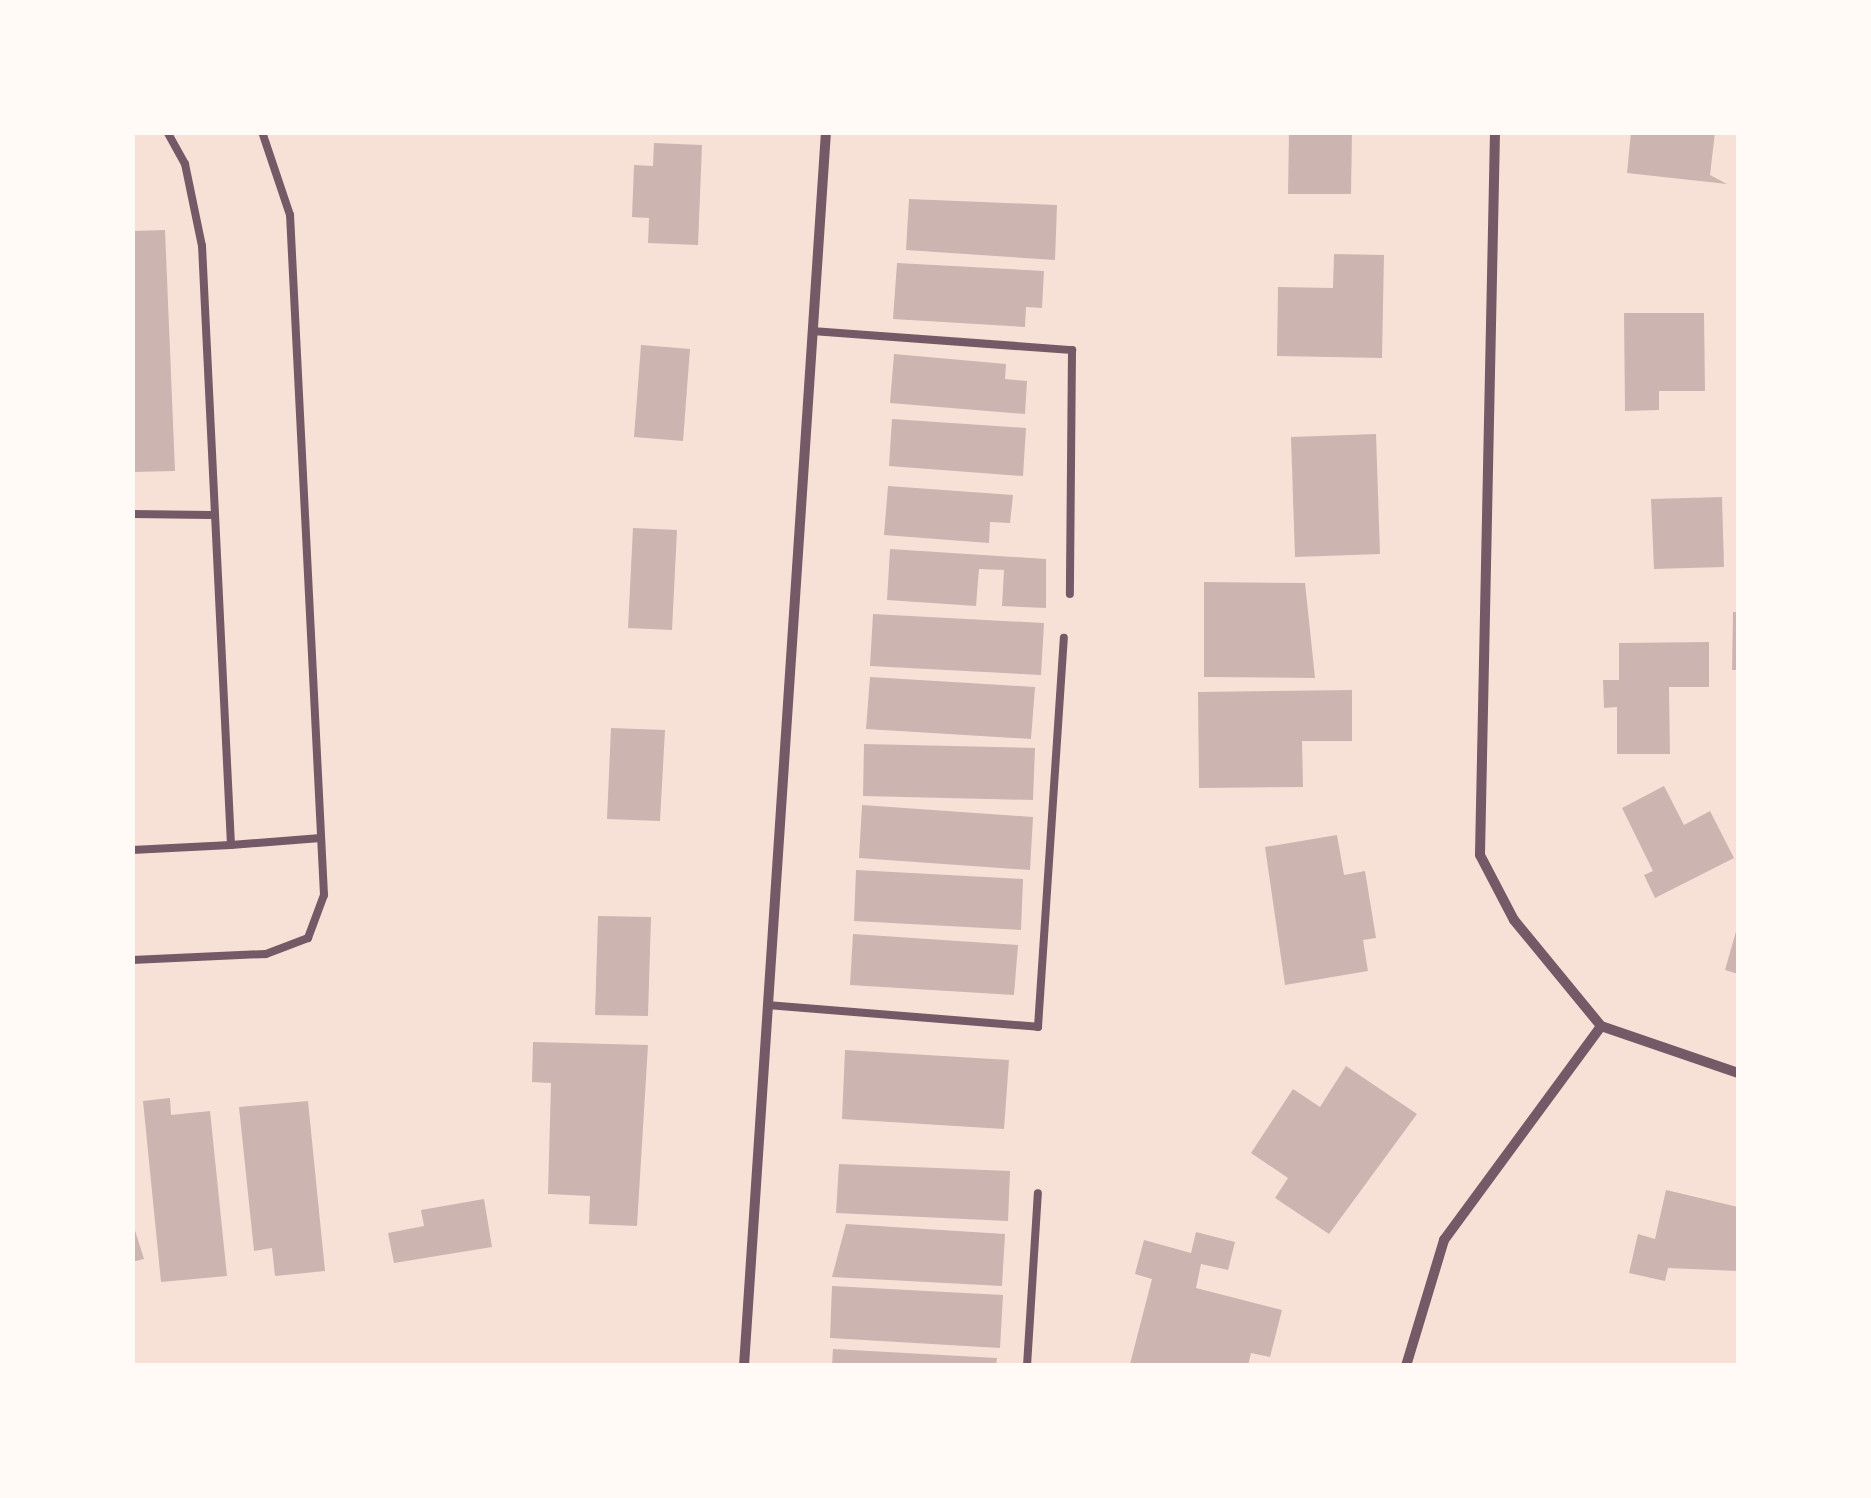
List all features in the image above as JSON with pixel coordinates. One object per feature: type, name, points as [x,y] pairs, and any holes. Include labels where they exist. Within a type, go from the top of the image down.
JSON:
[{"type":"street","points":[[744,1366],[826,132]]},
{"type":"street","points":[[1495,132],[1480,856],[1514,920],[1600,1026],[1738,1074]]},
{"type":"street","points":[[1406,1366],[1444,1240],[1600,1026]]},
{"type":"lane","points":[[166,132],[185,164],[202,246],[210,515],[231,845]]},
{"type":"lane","points":[[132,960],[266,954],[308,938],[324,895],[290,214],[262,132]]},
{"type":"lane","points":[[812,331],[1072,350],[1070,594]]},
{"type":"lane","points":[[132,514],[210,515]]},
{"type":"lane","points":[[768,1005],[1038,1027],[1064,638]]},
{"type":"lane","points":[[132,850],[321,838]]},
{"type":"lane","points":[[1028,1366],[1038,1193]]},
{"type":"building","points":[[1289,132],[1352,132],[1351,194],[1288,194]]},
{"type":"building","points":[[1631,132],[1715,132],[1710,175],[1727,184],[1627,173]]},
{"type":"building","points":[[654,143],[702,145],[698,245],[648,243],[649,218],[632,217],[634,165],[653,166]]},
{"type":"building","points":[[909,199],[1057,205],[1055,260],[906,250]]},
{"type":"building","points":[[165,230],[175,471],[132,472],[132,231]]},
{"type":"building","points":[[1334,254],[1384,255],[1382,358],[1277,356],[1278,287],[1333,288]]},
{"type":"building","points":[[897,263],[1044,271],[1042,308],[1026,307],[1025,327],[893,319]]},
{"type":"building","points":[[1624,313],[1704,313],[1705,391],[1659,391],[1659,410],[1625,411]]},
{"type":"building","points":[[641,345],[690,349],[683,441],[634,437]]},
{"type":"building","points":[[894,354],[1006,364],[1005,379],[1027,381],[1025,414],[890,403]]},
{"type":"building","points":[[892,419],[1026,428],[1023,476],[889,466]]},
{"type":"building","points":[[1376,434],[1380,554],[1295,557],[1291,437]]},
{"type":"building","points":[[888,486],[1013,495],[1010,523],[990,522],[989,543],[884,535]]},
{"type":"building","points":[[1722,497],[1724,567],[1654,569],[1651,499]]},
{"type":"building","points":[[633,528],[677,530],[672,630],[628,628]]},
{"type":"building","points":[[890,549],[1046,559],[1046,608],[1002,606],[1004,570],[979,569],[976,606],[887,600]]},
{"type":"building","points":[[1204,582],[1305,583],[1315,678],[1204,677]]},
{"type":"building","points":[[1733,612],[1738,612],[1738,670],[1732,670]]},
{"type":"building","points":[[873,614],[1044,623],[1041,675],[870,666]]},
{"type":"building","points":[[1709,642],[1709,687],[1669,687],[1670,754],[1617,754],[1617,707],[1604,708],[1603,680],[1619,680],[1619,643]]},
{"type":"building","points":[[870,677],[1035,687],[1031,739],[866,729]]},
{"type":"building","points":[[1352,690],[1352,741],[1302,741],[1303,787],[1199,788],[1198,692]]},
{"type":"building","points":[[611,728],[665,730],[660,821],[607,819]]},
{"type":"building","points":[[864,744],[1035,748],[1033,800],[863,796]]},
{"type":"building","points":[[1664,786],[1684,825],[1710,811],[1734,858],[1655,898],[1644,875],[1653,871],[1622,808]]},
{"type":"building","points":[[862,805],[1033,817],[1030,870],[859,858]]},
{"type":"building","points":[[1337,835],[1344,875],[1365,871],[1376,938],[1363,940],[1368,971],[1285,985],[1265,847]]},
{"type":"building","points":[[856,870],[1023,879],[1021,930],[854,921]]},
{"type":"building","points":[[598,916],[651,917],[648,1016],[595,1015]]},
{"type":"building","points":[[1738,928],[1738,974],[1725,970]]},
{"type":"building","points":[[853,934],[1018,945],[1014,995],[850,985]]},
{"type":"building","points":[[533,1042],[648,1045],[637,1226],[589,1224],[590,1196],[548,1194],[551,1083],[532,1082]]},
{"type":"building","points":[[845,1050],[1009,1060],[1004,1129],[842,1119]]},
{"type":"building","points":[[1346,1066],[1417,1114],[1329,1234],[1275,1198],[1288,1178],[1251,1153],[1293,1089],[1320,1107]]},
{"type":"building","points":[[170,1098],[171,1115],[210,1111],[227,1276],[161,1282],[143,1101]]},
{"type":"building","points":[[308,1101],[325,1271],[275,1276],[272,1248],[254,1251],[239,1107]]},
{"type":"building","points":[[839,1164],[1010,1171],[1008,1221],[836,1213]]},
{"type":"building","points":[[1666,1190],[1738,1207],[1738,1271],[1668,1268],[1665,1281],[1629,1273],[1638,1234],[1655,1239]]},
{"type":"building","points":[[484,1199],[492,1247],[394,1263],[388,1233],[424,1226],[421,1210]]},
{"type":"building","points":[[846,1224],[1005,1234],[1002,1286],[832,1277]]},
{"type":"building","points":[[132,1225],[144,1259],[132,1262]]},
{"type":"building","points":[[1196,1232],[1235,1242],[1228,1270],[1201,1264],[1196,1288],[1282,1310],[1270,1357],[1251,1353],[1248,1366],[1130,1364],[1152,1279],[1135,1274],[1144,1240],[1191,1253]]},
{"type":"building","points":[[832,1286],[1003,1295],[1000,1348],[830,1338]]},
{"type":"building","points":[[833,1349],[997,1358],[996,1366],[832,1366]]}]
